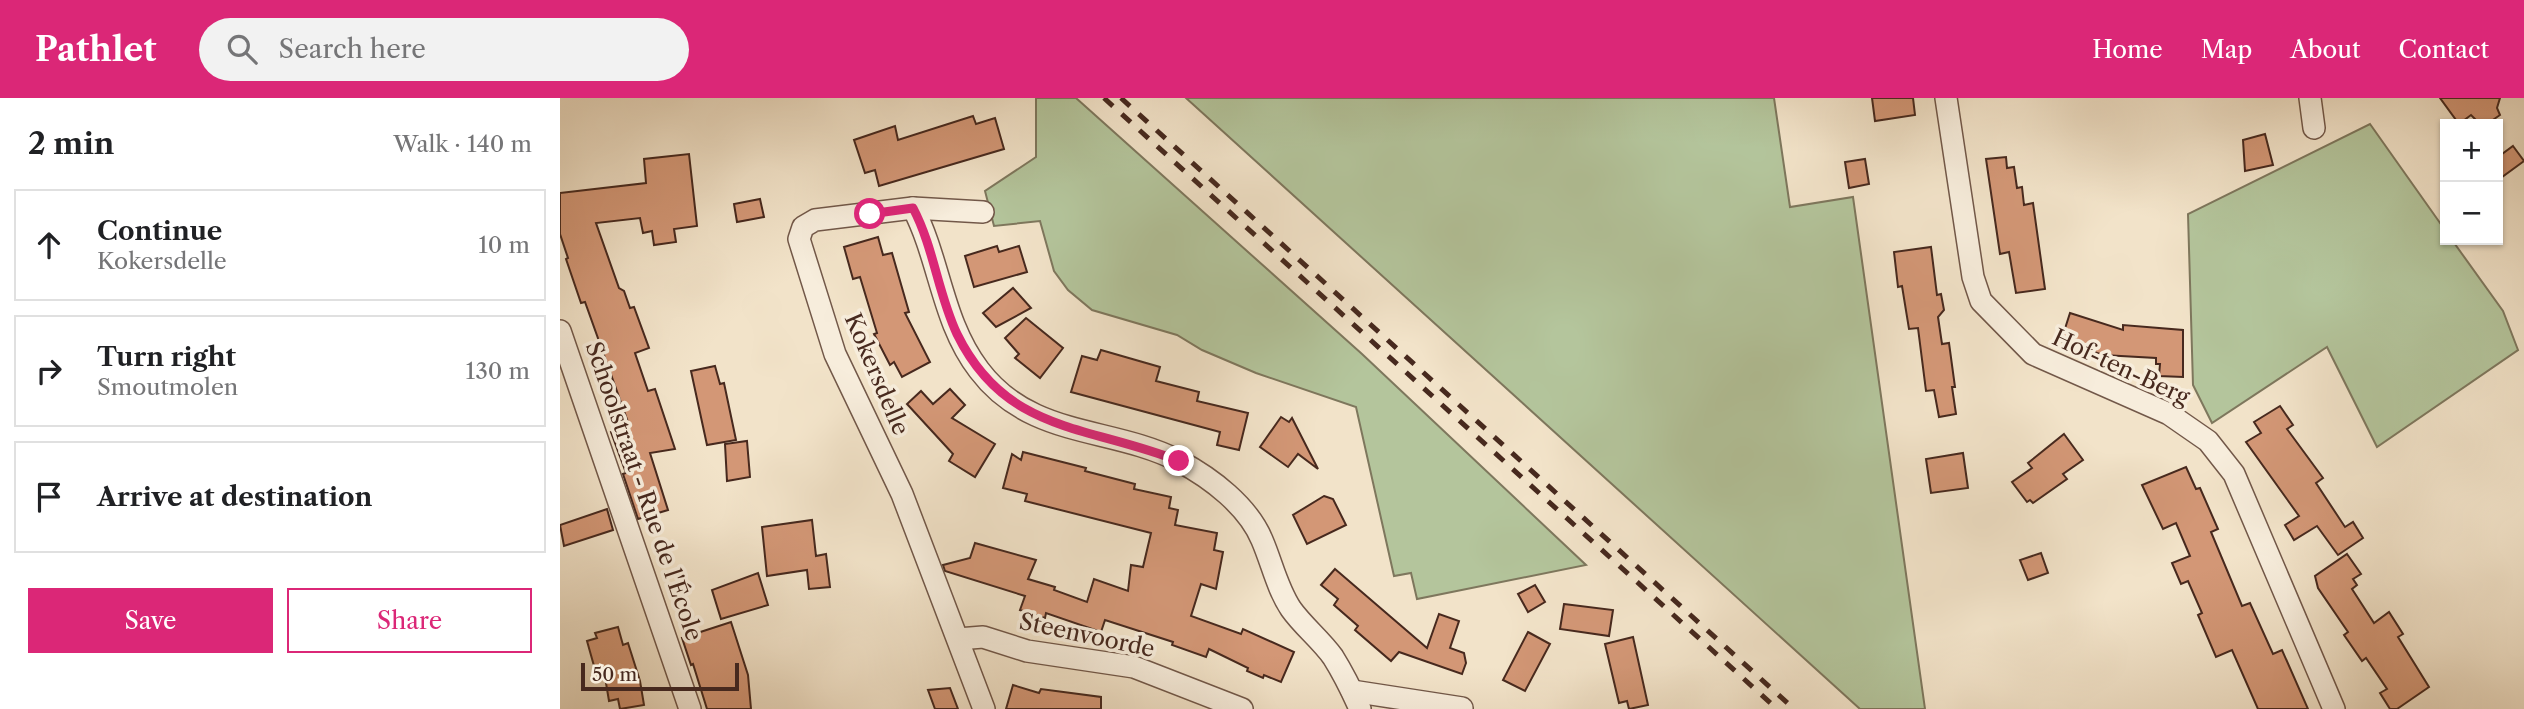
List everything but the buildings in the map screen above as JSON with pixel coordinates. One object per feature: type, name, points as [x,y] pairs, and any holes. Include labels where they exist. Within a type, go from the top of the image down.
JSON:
[{"type":"street","name":"Hof-ten-Berg","points":[[1946,98],[1973,277],[1981,302],[2033,354],[2169,414],[2208,441],[2234,474],[2334,709]]},
{"type":"street","points":[[2310,98],[2314,128]]},
{"type":"street","points":[[913,208],[922,225],[957,333],[979,371],[1007,397],[1040,418],[1067,428],[1146,447],[1179,461],[1230,497],[1251,518],[1289,607],[1332,656],[1356,700],[1462,708]]},
{"type":"street","name":"Kokersdelle","points":[[983,212],[913,208],[815,220],[803,227],[799,239],[835,354],[902,494],[984,709]]},
{"type":"street","name":"Schoolstraat - Rue de l'École","points":[[560,331],[690,709]]},
{"type":"street","name":"Steenvoorde","points":[[958,639],[983,637],[1027,651],[1134,667],[1242,709]]},
{"type":"green space","points":[[1036,98],[1076,98],[1362,354],[1586,565],[1417,599],[1411,573],[1394,576],[1356,407],[1256,373],[1202,350],[1177,335],[1092,310],[1068,290],[1054,271],[1040,221],[994,226],[985,191],[1036,157]]},
{"type":"green space","points":[[1186,98],[1774,98],[1790,207],[1853,197],[1925,709],[1860,709]]},
{"type":"green space","points":[[2370,124],[2440,223],[2440,245],[2456,245],[2503,311],[2518,350],[2377,447],[2327,347],[2212,423],[2193,385],[2188,214]]},
{"type":"railway","points":[[1104,98],[1777,709]]},
{"type":"railway","points":[[1121,98],[1794,709]]},
{"type":"route","points":[[870,214],[913,208],[922,225],[957,333],[979,371],[1007,397],[1040,418],[1067,428],[1146,447],[1179,461]]}]
